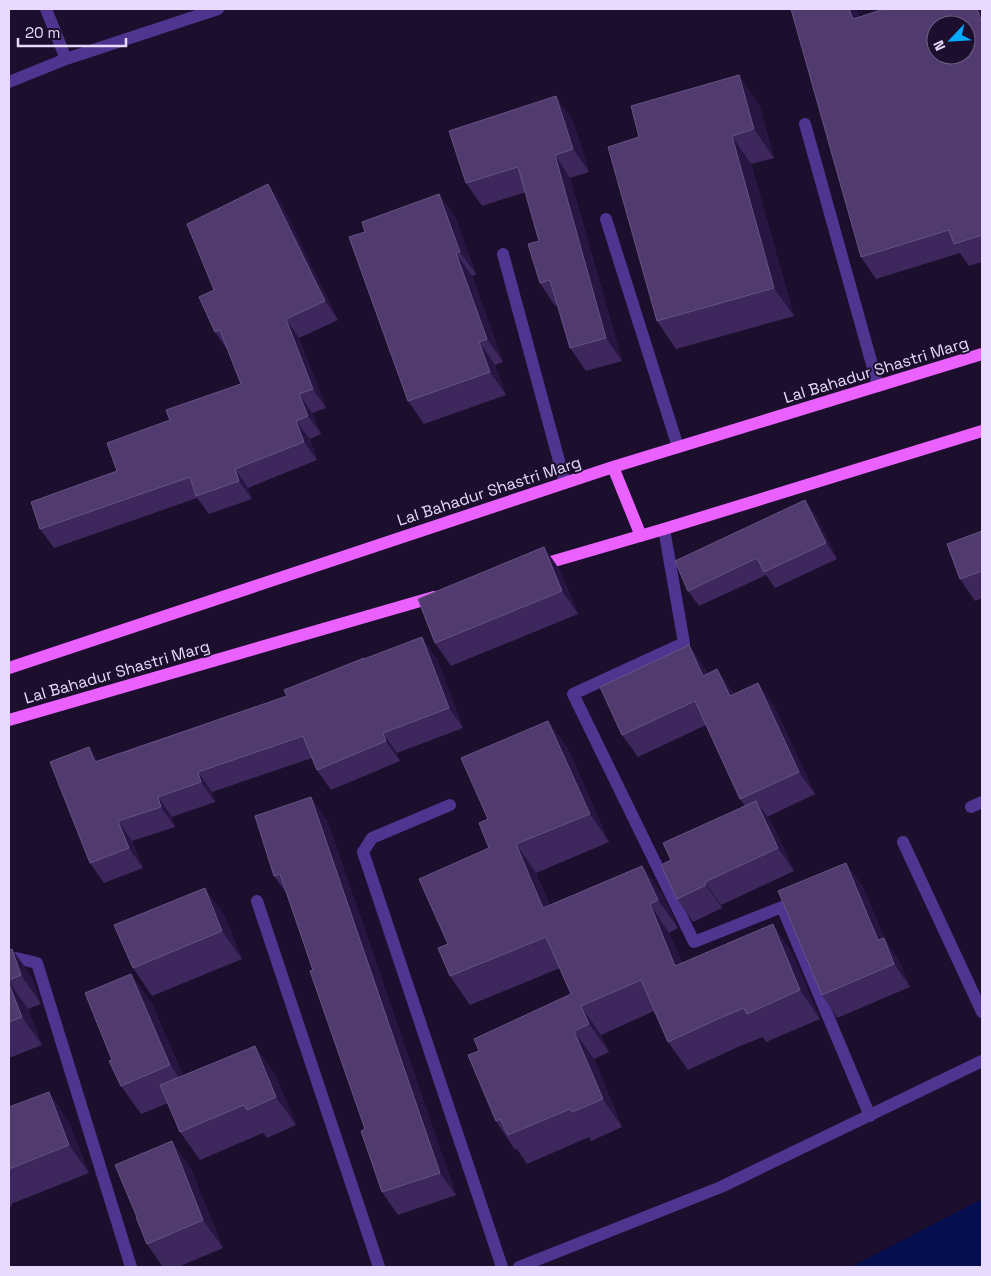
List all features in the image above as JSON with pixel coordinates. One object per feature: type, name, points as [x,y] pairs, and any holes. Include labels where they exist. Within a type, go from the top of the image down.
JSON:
[{"type":"main road","name":"Lal Bahadur Shastri Marg","points":[[9,668],[613,467],[982,354]]},
{"type":"main road","points":[[526,570],[982,431]]},
{"type":"main road","points":[[613,467],[641,536]]},
{"type":"main road","name":"Lal Bahadur Shastri Marg","points":[[9,720],[450,592]]},
{"type":"street","points":[[46,9],[66,59]]},
{"type":"street","points":[[9,82],[66,59],[218,9]]},
{"type":"street","points":[[805,124],[878,386]]},
{"type":"street","points":[[606,220],[678,447]]},
{"type":"street","points":[[503,254],[565,483]]},
{"type":"street","points":[[664,529],[684,644],[573,694],[694,942],[782,907],[870,1116]]},
{"type":"street","points":[[450,805],[372,838],[363,852],[502,1267]]},
{"type":"street","points":[[903,842],[982,1012]]},
{"type":"street","points":[[257,901],[379,1267]]},
{"type":"street","points":[[9,962],[16,958],[37,963],[131,1267]]},
{"type":"street","points":[[519,1267],[721,1188],[982,1061]]},
{"type":"shaded area","points":[[982,1199],[982,1267],[851,1267]]},
{"type":"building","points":[[791,9],[849,9],[853,19],[884,9],[977,9],[982,23],[982,235],[954,244],[949,230],[861,257]]},
{"type":"building","points":[[739,75],[754,129],[732,136],[774,288],[657,321],[608,147],[639,137],[631,106]]},
{"type":"building","points":[[556,96],[573,149],[555,155],[606,338],[570,348],[550,280],[540,283],[528,244],[539,241],[518,167],[466,183],[449,131]]},
{"type":"building","points":[[268,184],[325,301],[286,319],[313,389],[299,394],[308,416],[296,421],[304,442],[235,469],[239,481],[196,496],[190,477],[40,529],[31,502],[117,471],[107,443],[170,420],[166,410],[241,384],[220,330],[215,332],[199,297],[214,290],[187,224]]},
{"type":"building","points":[[439,194],[460,252],[456,253],[487,339],[479,342],[490,372],[408,401],[349,237],[365,232],[362,222]]},
{"type":"building","points":[[805,500],[826,543],[764,572],[757,558],[688,591],[675,561]]},
{"type":"building","points":[[982,531],[982,571],[960,579],[947,544]]},
{"type":"building","points":[[544,547],[562,591],[435,643],[418,599]]},
{"type":"building","points":[[422,637],[449,708],[383,733],[386,741],[317,770],[303,736],[198,772],[201,782],[158,797],[161,807],[118,821],[129,848],[90,863],[50,762],[89,747],[95,762],[287,696],[284,690]]},
{"type":"building","points":[[689,645],[703,676],[717,669],[730,696],[758,683],[799,772],[740,799],[695,701],[622,735],[600,687]]},
{"type":"building","points":[[548,721],[590,814],[516,844],[543,908],[642,866],[658,900],[650,904],[675,966],[773,924],[800,990],[747,1014],[744,1008],[668,1042],[641,980],[581,1006],[589,1024],[574,1031],[603,1099],[572,1112],[570,1109],[508,1135],[500,1119],[496,1121],[468,1055],[479,1051],[474,1039],[571,994],[546,937],[450,976],[438,948],[448,944],[419,879],[489,848],[479,823],[488,819],[461,758]]},
{"type":"building","points":[[311,797],[440,1173],[382,1192],[361,1131],[365,1129],[310,971],[313,970],[280,874],[274,876],[255,816]]},
{"type":"building","points":[[756,801],[778,848],[705,882],[706,885],[677,899],[661,865],[671,860],[663,843]]},
{"type":"building","points":[[846,863],[878,940],[884,938],[894,964],[822,995],[778,891]]},
{"type":"building","points":[[205,888],[222,931],[133,968],[114,925]]},
{"type":"building","points":[[12,949],[21,975],[9,980],[9,950]]},
{"type":"building","points":[[131,974],[170,1065],[121,1086],[109,1061],[112,1060],[85,993]]},
{"type":"building","points":[[9,984],[22,1017],[9,1022]]},
{"type":"building","points":[[255,1046],[276,1097],[247,1110],[244,1105],[180,1132],[160,1085]]},
{"type":"building","points":[[49,1092],[69,1145],[9,1169],[9,1107]]},
{"type":"building","points":[[172,1141],[203,1220],[147,1244],[115,1165]]}]
